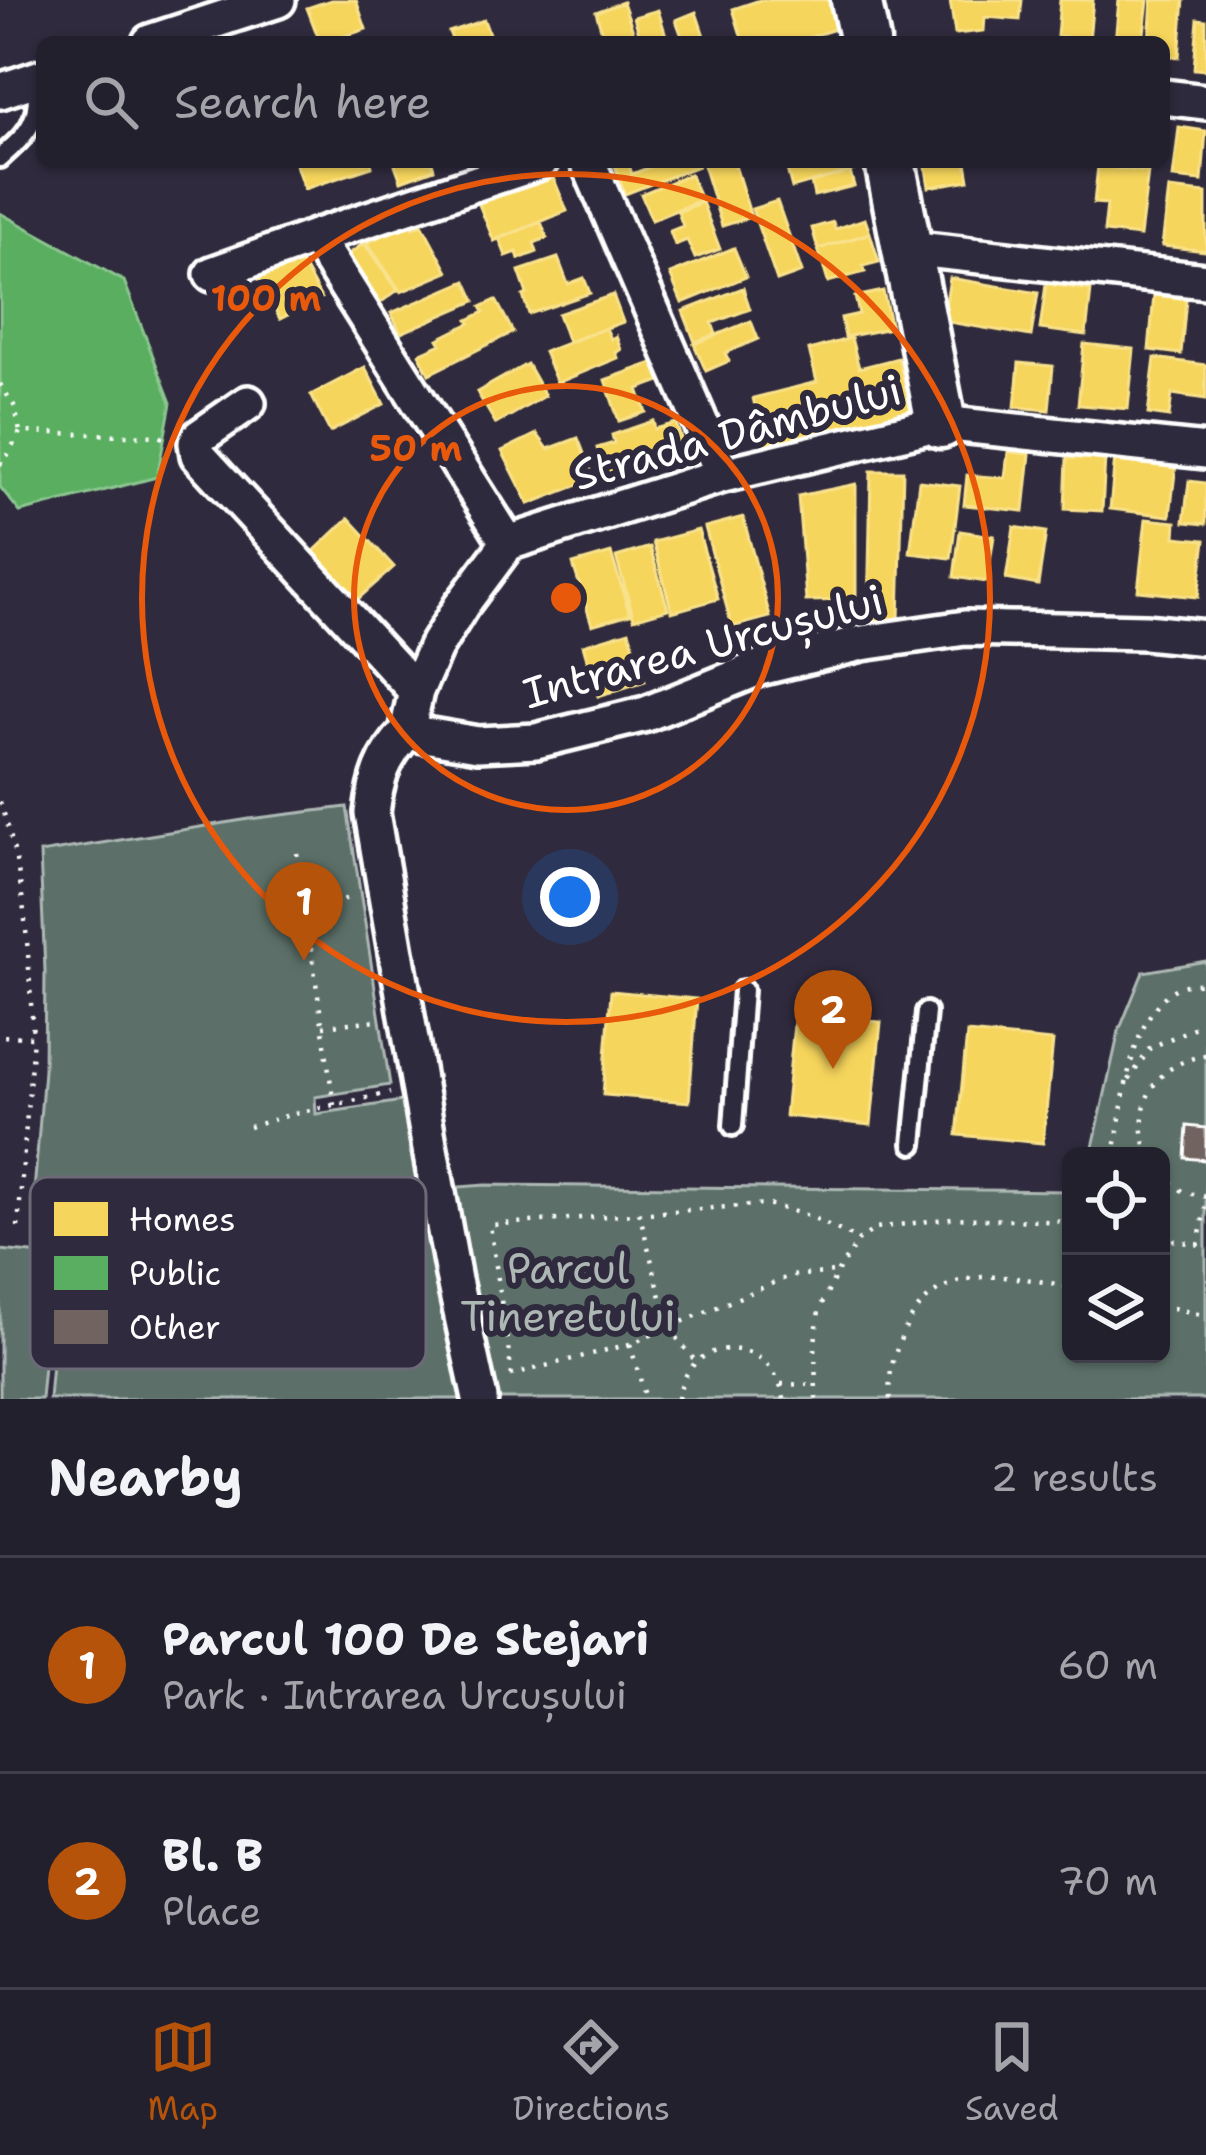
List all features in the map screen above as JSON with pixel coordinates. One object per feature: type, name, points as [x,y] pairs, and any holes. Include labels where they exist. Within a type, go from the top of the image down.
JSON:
[{"type":"street","points":[[168,36],[278,0]]},
{"type":"street","points":[[856,0],[864,36]]},
{"type":"street","points":[[0,91],[36,79]]},
{"type":"street","points":[[1170,98],[1206,102]]},
{"type":"street","points":[[212,274],[522,168]]},
{"type":"street","points":[[591,168],[723,475]]},
{"type":"street","points":[[891,168],[941,424]]},
{"type":"street","points":[[315,236],[508,543],[443,634],[416,691],[407,732],[390,749],[376,777],[372,813],[478,1391]]},
{"type":"street","points":[[908,248],[1206,281]]},
{"type":"street","points":[[248,403],[199,437],[198,455],[416,691]]},
{"type":"street","name":"Strada Dâmbului","points":[[508,543],[723,475],[941,424],[1206,451]]},
{"type":"street","name":"Intrarea Urcușului","points":[[407,732],[478,744],[536,742],[646,714],[759,668],[862,643],[965,628],[1206,638]]},
{"type":"lane","points":[[0,158],[24,137],[36,113]]},
{"type":"lane","points":[[733,1126],[743,990]]},
{"type":"lane","points":[[913,1144],[926,1012]]},
{"type":"path","points":[[0,384],[15,407],[20,432],[0,463]]},
{"type":"path","points":[[20,432],[158,436]]},
{"type":"path","points":[[0,802],[23,889],[33,1037],[18,1227]]},
{"type":"path","points":[[297,853],[334,1105]]},
{"type":"path","points":[[305,908],[361,896]]},
{"type":"path","points":[[1116,1147],[1138,1035],[1160,1002],[1178,987],[1206,983]]},
{"type":"path","points":[[323,1026],[380,1020]]},
{"type":"path","points":[[1126,1084],[1150,1048],[1206,1022]]},
{"type":"path","points":[[0,1036],[33,1037]]},
{"type":"path","points":[[1145,1147],[1142,1112],[1150,1089],[1166,1070],[1206,1054]]},
{"type":"path","points":[[249,1127],[418,1082]]},
{"type":"path","points":[[1170,1182],[1206,1200],[1202,1245],[1170,1240]]},
{"type":"path","points":[[512,1375],[490,1225],[767,1204],[812,1217],[859,1240]]},
{"type":"path","points":[[639,1212],[668,1328],[696,1362]]},
{"type":"path","points":[[816,1399],[819,1310],[859,1240],[876,1228],[952,1218],[1062,1222]]},
{"type":"path","points":[[478,1391],[512,1375],[630,1344],[790,1276],[838,1271]]},
{"type":"path","points":[[890,1399],[892,1360],[907,1324],[934,1291],[958,1280],[988,1275],[1062,1286]]},
{"type":"path","points":[[1170,1307],[1206,1316]]},
{"type":"path","points":[[630,1344],[646,1399]]},
{"type":"path","points":[[678,1399],[680,1385],[696,1362],[730,1348],[761,1358],[773,1369],[784,1399]]},
{"type":"path","points":[[781,1384],[815,1385]]},
{"type":"green space","points":[[347,807],[390,1085],[315,1097],[316,1114],[409,1100],[422,1177],[35,1177],[44,1070],[40,853]]},
{"type":"green space","name":"Parcul Tineretului","points":[[1206,961],[1206,1399],[49,1399],[51,1369],[426,1369],[426,1202],[456,1383],[468,1381],[432,1189],[485,1185],[1062,1191],[1062,1363],[1170,1363],[1170,1147],[1093,1147],[1119,1031],[1143,972]]},
{"type":"green space","points":[[0,1250],[30,1253],[30,1369],[44,1369],[41,1399],[0,1399]]},
{"type":"building: Homes","points":[[331,0],[356,0],[366,29],[345,36],[318,36],[307,8]]},
{"type":"building: Homes","points":[[760,0],[837,0],[845,26],[813,36],[741,36],[733,9]]},
{"type":"building: Homes","points":[[950,0],[1022,0],[1020,20],[985,17],[984,31],[955,34]]},
{"type":"building: Homes","points":[[1060,0],[1093,0],[1089,36],[1057,36]]},
{"type":"building: Homes","points":[[1119,0],[1148,0],[1144,36],[1116,36]]},
{"type":"building: Homes","points":[[1152,0],[1184,0],[1179,57],[1170,56],[1170,36],[1149,36]]},
{"type":"building: Homes","points":[[623,2],[635,36],[603,36],[596,12]]},
{"type":"building: Homes","points":[[658,10],[666,36],[640,36],[634,17]]},
{"type":"building: Homes","points":[[696,12],[704,36],[682,36],[676,20]]},
{"type":"building: Homes","points":[[1198,19],[1206,20],[1206,70],[1194,69]]},
{"type":"building: Homes","points":[[484,20],[490,36],[451,36],[449,32]]},
{"type":"building: Homes","points":[[1179,127],[1206,131],[1202,181],[1173,178]]},
{"type":"building: Homes","points":[[297,168],[369,168],[304,189]]},
{"type":"building: Homes","points":[[396,168],[434,168],[434,169],[401,181]]},
{"type":"building: Homes","points":[[616,168],[630,168],[632,174],[648,168],[693,168],[625,194]]},
{"type":"building: Homes","points":[[704,168],[736,168],[751,217],[722,226]]},
{"type":"building: Homes","points":[[787,168],[858,169],[792,188]]},
{"type":"building: Homes","points":[[926,168],[967,168],[969,180],[929,187]]},
{"type":"building: Homes","points":[[1098,168],[1148,172],[1140,236],[1104,232],[1107,204],[1094,203]]},
{"type":"building: Homes","points":[[551,172],[567,211],[494,241],[478,202]]},
{"type":"building: Homes","points":[[850,172],[854,186],[814,196],[811,182]]},
{"type":"building: Homes","points":[[690,174],[701,200],[652,220],[641,194]]},
{"type":"building: Homes","points":[[1169,189],[1206,193],[1206,251],[1162,246]]},
{"type":"building: Homes","points":[[777,201],[802,272],[777,281],[752,209]]},
{"type":"building: Homes","points":[[702,202],[720,249],[695,258],[687,240],[675,245],[670,231],[683,226],[678,212]]},
{"type":"building: Homes","points":[[865,219],[870,233],[818,249],[812,228],[833,222],[835,229]]},
{"type":"building: Homes","points":[[411,222],[413,228],[422,224],[448,272],[401,292],[367,243]]},
{"type":"building: Homes","points":[[541,222],[547,238],[534,243],[537,252],[519,259],[517,252],[506,256],[499,238]]},
{"type":"building: Homes","points":[[870,233],[879,262],[863,266],[865,272],[828,282],[818,249]]},
{"type":"building: Homes","points":[[364,243],[398,290],[380,303],[346,256]]},
{"type":"building: Homes","points":[[734,248],[746,277],[682,303],[670,274]]},
{"type":"building: Homes","points":[[299,258],[321,298],[280,319],[259,279]]},
{"type":"building: Homes","points":[[558,258],[568,284],[584,278],[590,293],[529,314],[519,271]]},
{"type":"building: Homes","points":[[950,278],[1038,293],[1031,336],[943,321]]},
{"type":"building: Homes","points":[[466,281],[475,301],[401,333],[391,313]]},
{"type":"building: Homes","points":[[1046,284],[1091,290],[1086,335],[1040,329]]},
{"type":"building: Homes","points":[[743,288],[750,309],[712,323],[716,334],[695,342],[683,311]]},
{"type":"building: Homes","points":[[883,291],[891,328],[845,337],[841,318],[859,314],[855,297]]},
{"type":"building: Homes","points":[[613,295],[623,322],[568,342],[558,314]]},
{"type":"building: Homes","points":[[1154,295],[1186,299],[1181,354],[1149,350]]},
{"type":"building: Homes","points":[[496,300],[513,332],[429,374],[419,354],[441,344],[438,339],[470,323],[484,312],[481,307]]},
{"type":"building: Homes","points":[[751,321],[758,339],[725,353],[729,361],[706,371],[694,344]]},
{"type":"building: Homes","points":[[606,328],[611,339],[616,336],[621,350],[616,352],[618,358],[557,383],[544,352]]},
{"type":"building: Homes","points":[[851,338],[859,368],[898,358],[912,412],[766,450],[753,398],[817,382],[809,350]]},
{"type":"building: Homes","points":[[1084,344],[1134,349],[1128,409],[1078,405]]},
{"type":"building: Homes","points":[[1155,358],[1206,365],[1206,399],[1172,394],[1169,417],[1148,414]]},
{"type":"building: Homes","points":[[653,363],[660,381],[638,389],[646,412],[619,421],[605,380]]},
{"type":"building: Homes","points":[[1019,363],[1053,366],[1049,410],[1015,407]]},
{"type":"building: Homes","points":[[527,364],[545,396],[496,424],[477,392]]},
{"type":"building: Homes","points":[[365,367],[384,404],[330,432],[311,395]]},
{"type":"building: Homes","points":[[653,421],[655,429],[676,423],[686,454],[607,480],[597,448],[614,443],[612,435]]},
{"type":"building: Homes","points":[[537,434],[548,449],[578,438],[594,479],[529,504],[502,451]]},
{"type":"building: Homes","points":[[1008,452],[1030,454],[1024,511],[964,505],[967,475],[1005,478]]},
{"type":"building: Homes","points":[[1115,457],[1176,464],[1170,516],[1110,509]]},
{"type":"building: Homes","points":[[1067,458],[1105,459],[1102,511],[1065,509]]},
{"type":"building: Homes","points":[[871,471],[903,471],[899,621],[868,620]]},
{"type":"building: Homes","points":[[919,481],[960,486],[951,558],[910,553]]},
{"type":"building: Homes","points":[[1189,481],[1206,483],[1206,524],[1184,522]]},
{"type":"building: Homes","points":[[856,484],[856,600],[806,601],[798,496]]},
{"type":"building: Homes","points":[[743,517],[770,617],[732,627],[705,527]]},
{"type":"building: Homes","points":[[349,518],[394,567],[357,600],[313,552]]},
{"type":"building: Homes","points":[[1146,519],[1176,522],[1175,537],[1205,540],[1198,597],[1138,591]]},
{"type":"building: Homes","points":[[1014,527],[1046,532],[1038,585],[1006,579]]},
{"type":"building: Homes","points":[[698,530],[718,599],[672,612],[653,542]]},
{"type":"building: Homes","points":[[960,531],[994,536],[987,582],[954,577]]},
{"type":"building: Homes","points":[[650,547],[668,609],[634,619],[616,557]]},
{"type":"building: Homes","points":[[611,553],[630,614],[592,625],[573,564]]},
{"type":"building: Homes","points":[[629,631],[645,681],[598,696],[583,645]]},
{"type":"building: Homes","points":[[611,991],[697,999],[689,1102],[603,1095]]},
{"type":"building: Homes","points":[[795,1014],[881,1022],[871,1125],[785,1116]]},
{"type":"building: Homes","points":[[967,1033],[1053,1041],[1043,1143],[957,1135]]},
{"type":"building: Public","points":[[0,213],[124,281],[171,403],[157,477],[20,512],[0,487]]},
{"type":"building: Other","points":[[1187,1126],[1206,1128],[1206,1160],[1185,1158]]},
{"type":"place","name":"Parcul 100 De Stejari","points":[[304,961]]},
{"type":"place","name":"Bl. B","points":[[833,1069]]}]
